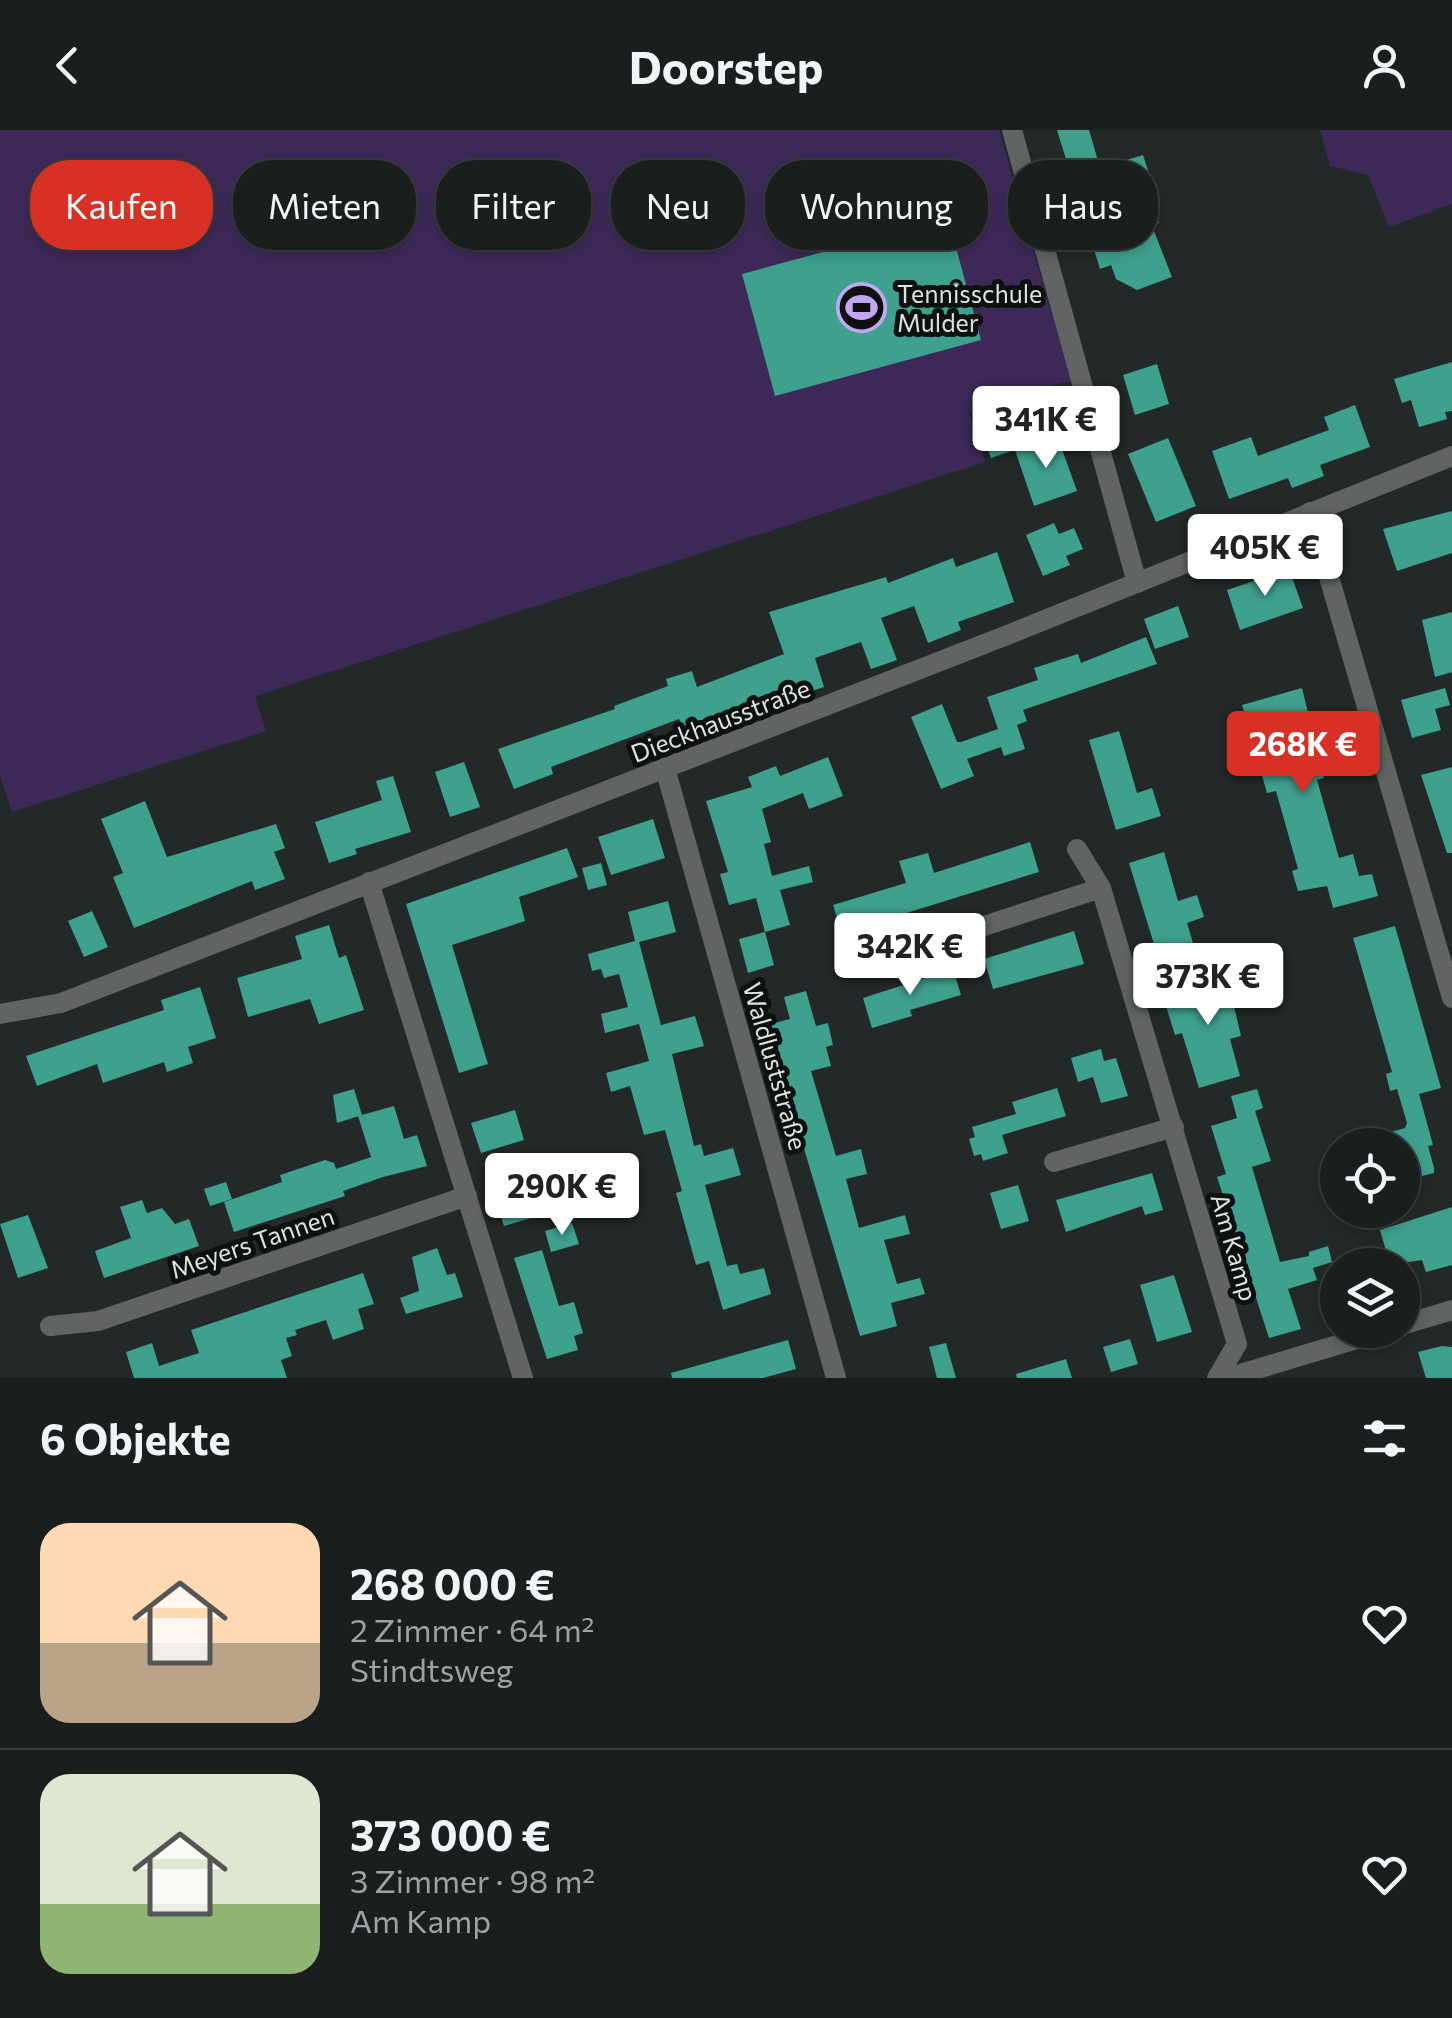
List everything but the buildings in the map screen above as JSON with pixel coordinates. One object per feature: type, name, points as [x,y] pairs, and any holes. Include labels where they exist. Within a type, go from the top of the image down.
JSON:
[{"type":"street","points":[[1012,130],[1137,582]]},
{"type":"street","name":"Dieckhausstraße","points":[[0,1014],[61,1003],[1452,456]]},
{"type":"street","points":[[1310,512],[1452,998]]},
{"type":"street","name":"Waldluststraße","points":[[666,768],[836,1378]]},
{"type":"street","name":"Am Kamp","points":[[1077,849],[1101,888],[1237,1344],[1217,1378]]},
{"type":"street","points":[[369,882],[523,1378]]},
{"type":"street","points":[[879,960],[1101,888]]},
{"type":"street","points":[[1054,1162],[1174,1127]]},
{"type":"street","name":"Meyers Tannen","points":[[50,1326],[98,1321],[468,1196]]},
{"type":"street","points":[[1420,1320],[1452,1310]]},
{"type":"street","points":[[1226,1378],[1327,1348]]},
{"type":"shaded area","points":[[0,130],[999,130],[1008,161],[1008,250],[1033,250],[1071,381],[1029,391],[969,413],[985,462],[255,696],[266,731],[12,812],[0,776]]},
{"type":"shaded area","points":[[1320,130],[1452,130],[1452,204],[1389,227],[1368,175],[1330,166]]},
{"type":"place","name":"Tennisschule Mulder","points":[[862,307]]}]
